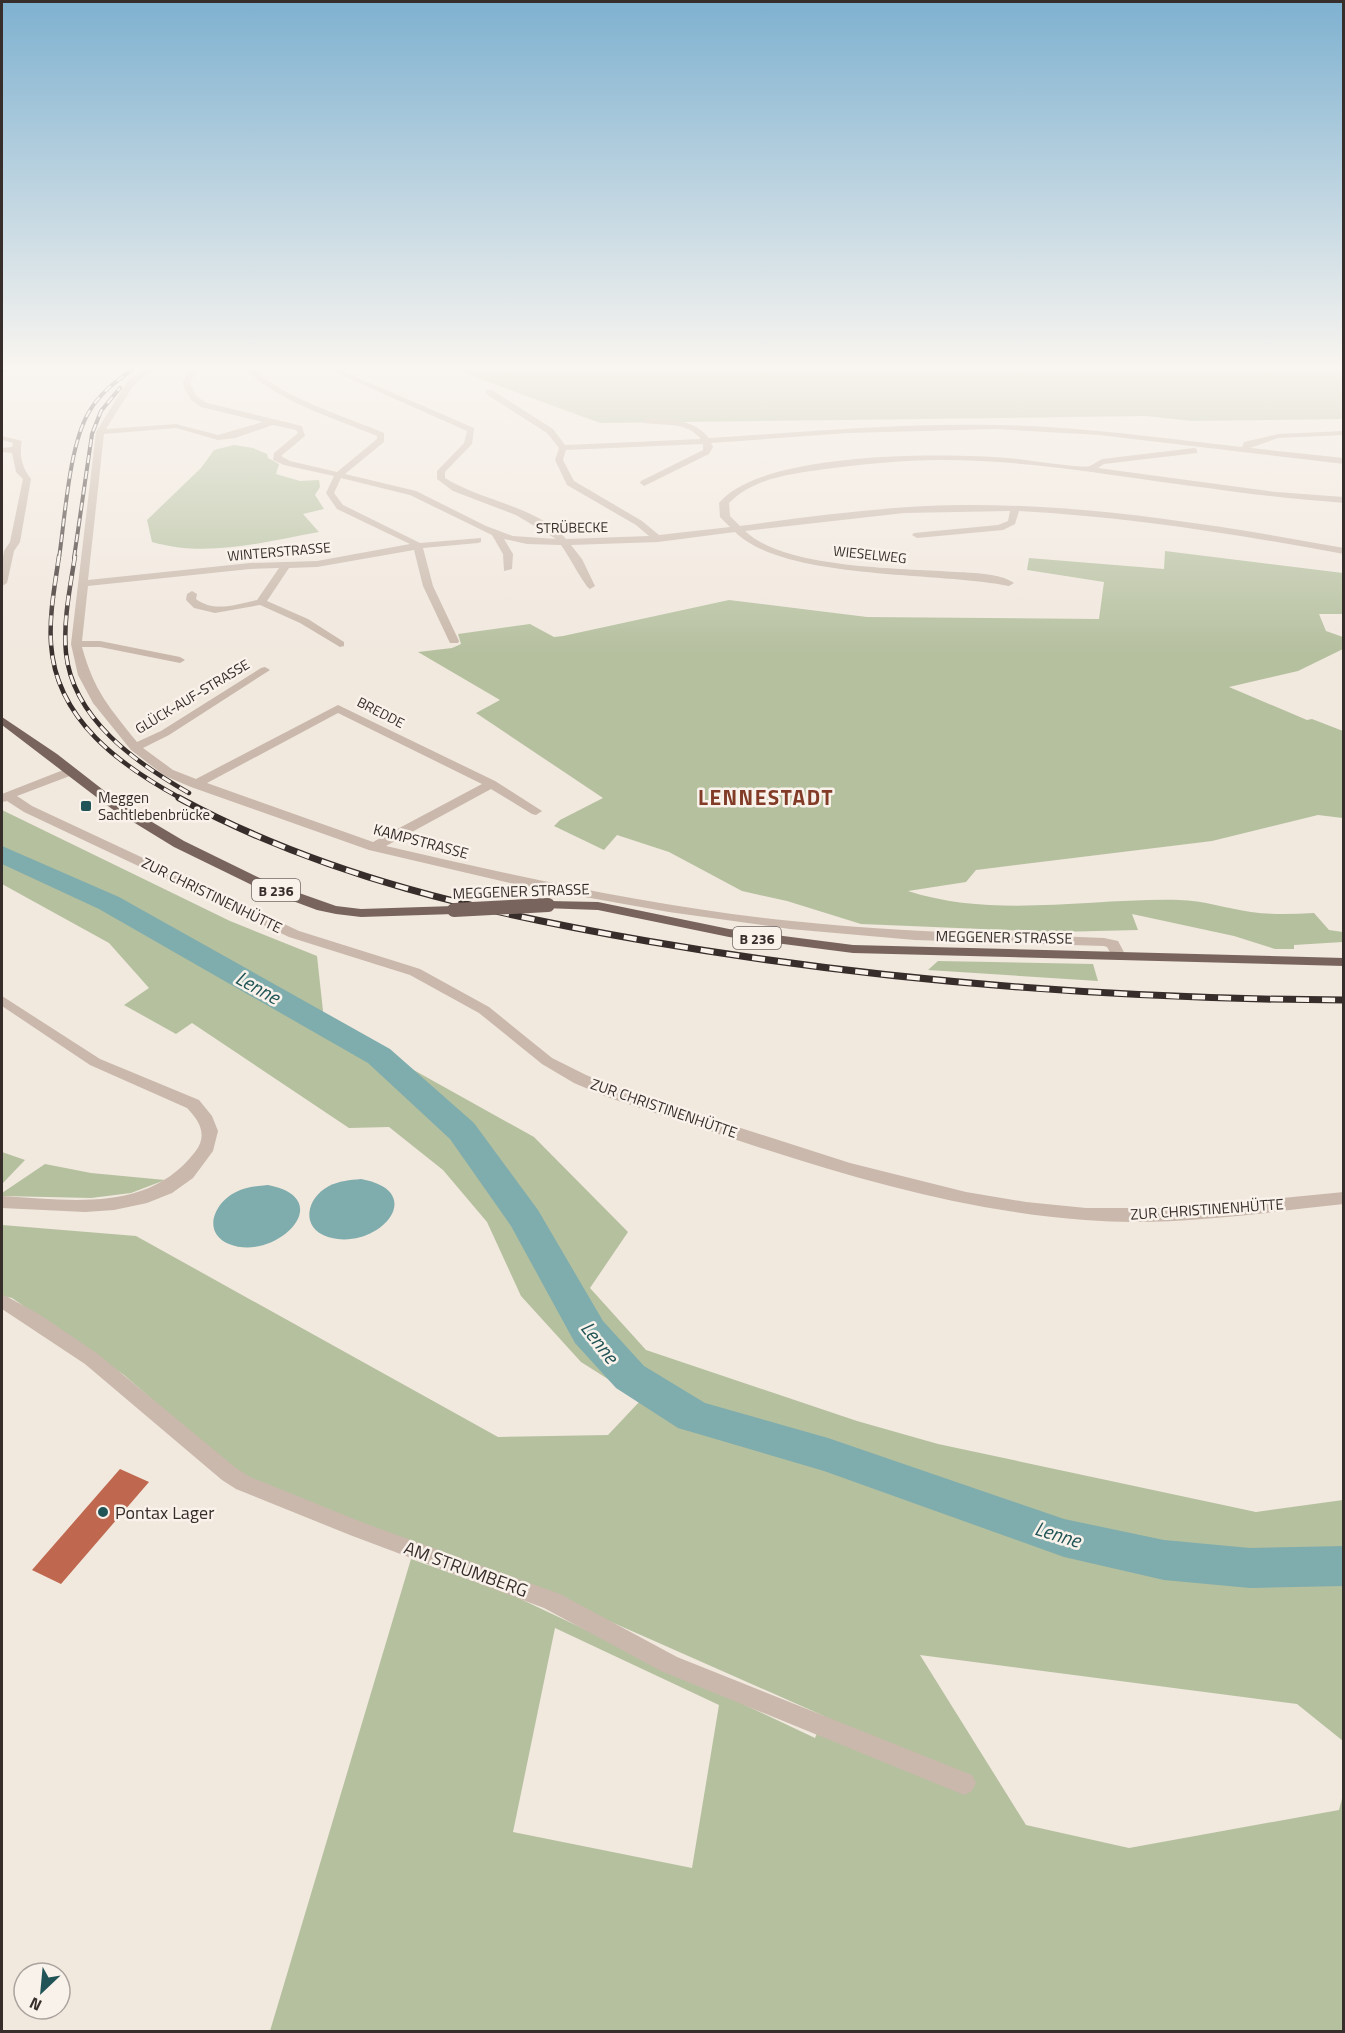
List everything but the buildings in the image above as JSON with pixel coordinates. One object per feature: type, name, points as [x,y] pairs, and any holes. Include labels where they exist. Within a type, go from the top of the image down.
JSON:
[{"type":"main road","name":"MEGGENER STRASSE","points":[[2,720],[116,806],[179,844],[262,885],[311,904],[336,910],[361,913],[548,905],[598,906],[729,933],[853,949],[1344,962]]},
{"type":"street","points":[[2,583],[9,551],[15,543],[27,479],[20,472],[19,465]]},
{"type":"street","name":"KAMPSTRASSE","points":[[96,465],[76,644],[84,675],[99,703],[135,747],[169,773],[375,847],[523,882],[725,916],[811,927],[915,936],[1104,942],[1113,944],[1119,956]]},
{"type":"street","name":"STRÜBECKE","points":[[295,465],[415,493],[494,531],[526,541],[657,539],[735,528],[904,510],[960,507],[1077,511],[1171,521],[1344,551]]},
{"type":"street","points":[[348,465],[333,484],[330,493],[340,507],[418,546],[428,586],[454,641]]},
{"type":"street","points":[[447,465],[441,471],[441,479],[456,489],[541,524],[557,534],[577,559],[590,586]]},
{"type":"street","points":[[561,465],[570,483],[639,523],[657,539]]},
{"type":"street","points":[[644,483],[680,465]]},
{"type":"street","points":[[735,528],[725,517],[723,510],[724,504],[735,491],[771,476],[829,465]]},
{"type":"street","points":[[1065,465],[1265,493],[1344,500]]},
{"type":"street","points":[[1091,468],[1097,465]]},
{"type":"street","points":[[918,535],[936,531],[982,530],[1009,525],[1014,519],[1015,509]]},
{"type":"street","name":"WIESELWEG","points":[[735,528],[762,548],[812,561],[864,568],[981,576],[1009,583]]},
{"type":"street","points":[[494,531],[508,554],[507,569]]},
{"type":"street","name":"WINTERSTRASSE","points":[[82,584],[250,566],[317,564],[418,546],[478,540]]},
{"type":"street","points":[[261,602],[285,566]]},
{"type":"street","points":[[192,594],[191,600],[195,605],[211,610],[261,602],[304,621],[340,644]]},
{"type":"street","points":[[76,644],[100,644],[180,660]]},
{"type":"street","name":"GLÜCK-AUF-STRASSE","points":[[135,747],[165,733],[265,670]]},
{"type":"street","name":"BREDDE","points":[[195,784],[338,708],[491,784],[536,811]]},
{"type":"street","points":[[5,797],[71,771]]},
{"type":"street","points":[[375,847],[491,784]]},
{"type":"street","name":"ZUR CHRISTINENHÜTTE","points":[[5,797],[294,934],[415,972],[474,1004],[547,1061],[580,1079],[613,1093],[891,1181],[962,1198],[1022,1208],[1087,1214],[1171,1214],[1344,1198]]},
{"type":"street","points":[[2,1000],[95,1062],[193,1104],[205,1115],[211,1128],[207,1146],[188,1174],[170,1186],[146,1197],[121,1204],[92,1206],[2,1202]]},
{"type":"street","name":"AM STRUMBERG","points":[[2,1301],[63,1338],[119,1380],[229,1474],[252,1488],[552,1601],[669,1664],[964,1783]]},
{"type":"green space","points":[[203,465],[279,465],[276,474],[300,481],[319,480],[320,487],[315,495],[324,509],[303,514],[319,532],[215,549],[173,547],[152,542],[147,520]]},
{"type":"green space","points":[[1165,551],[1343,573],[1343,614],[1319,614],[1326,631],[1343,637],[1343,649],[1298,671],[1229,687],[1307,720],[1312,719],[1343,731],[1343,818],[1318,815],[1212,841],[976,870],[966,882],[908,891],[974,904],[1008,906],[1179,900],[1197,901],[1259,913],[1314,913],[1329,930],[1343,932],[1343,942],[1294,945],[1294,949],[1275,949],[1234,936],[1132,914],[1138,930],[1056,932],[861,924],[787,901],[742,891],[669,852],[617,835],[604,850],[554,826],[560,820],[603,798],[476,713],[500,700],[418,652],[452,648],[461,644],[458,634],[530,624],[554,637],[563,636],[729,600],[867,617],[1099,619],[1104,582],[1027,570],[1029,558],[1164,569]]},
{"type":"green space","points":[[2,810],[230,921],[317,956],[324,1020],[534,1137],[628,1232],[590,1288],[646,1350],[857,1421],[938,1444],[1256,1512],[1343,1500],[1343,1741],[1297,1704],[920,1655],[1026,1825],[1129,1848],[1339,1810],[1343,1795],[1343,2031],[270,2031],[411,1559],[512,1595],[815,1738],[824,1716],[521,1582],[367,1528],[235,1471],[124,1375],[12,1298],[2,1296],[2,1225],[136,1236],[498,1437],[608,1435],[641,1400],[581,1362],[521,1296],[487,1222],[443,1170],[389,1127],[349,1128],[192,1023],[176,1034],[124,1005],[149,988],[109,943],[2,884]],"holes":[[[555,1628],[719,1705],[692,1868],[513,1832]]]},
{"type":"green space","points":[[938,961],[1093,964],[1098,981],[928,970]]},
{"type":"green space","points":[[2,1152],[25,1160],[2,1184]]},
{"type":"green space","points":[[45,1164],[91,1173],[165,1180],[131,1193],[91,1198],[2,1196],[2,1193]]},
{"type":"water","points":[[361,1179],[382,1186],[392,1196],[394,1207],[389,1218],[378,1229],[364,1236],[346,1239],[328,1237],[319,1233],[313,1227],[309,1213],[315,1198],[321,1191],[333,1184]]},
{"type":"water","points":[[268,1185],[289,1192],[299,1203],[299,1215],[293,1227],[281,1237],[265,1245],[247,1247],[229,1244],[220,1239],[213,1225],[214,1217],[222,1203],[240,1190]]},
{"type":"waterway","name":"Lenne","points":[[2,854],[109,903],[379,1056],[462,1131],[525,1219],[589,1332],[630,1377],[693,1416],[828,1455],[1064,1538],[1164,1560],[1250,1568],[1344,1566]]},
{"type":"railway","points":[[59,558],[72,465]]},
{"type":"railway","points":[[74,558],[88,465]]},
{"type":"railway","points":[[59,556],[52,611],[51,644],[56,671],[65,696],[79,718],[115,755],[136,772],[182,799]]},
{"type":"railway","points":[[75,556],[65,641],[71,677],[81,698],[94,718],[129,753],[148,768],[189,793]]},
{"type":"railway","points":[[179,798],[234,826],[348,871],[466,904],[647,941],[820,967],[994,985],[1169,996],[1344,1000]]},
{"type":"place","name":"Meggen Sachtlebenbrücke","points":[[86,806]]},
{"type":"place","name":"Pontax Lager","points":[[103,1512]]},
{"type":"district","name":"LENNESTADT","points":[[766,797]]}]
